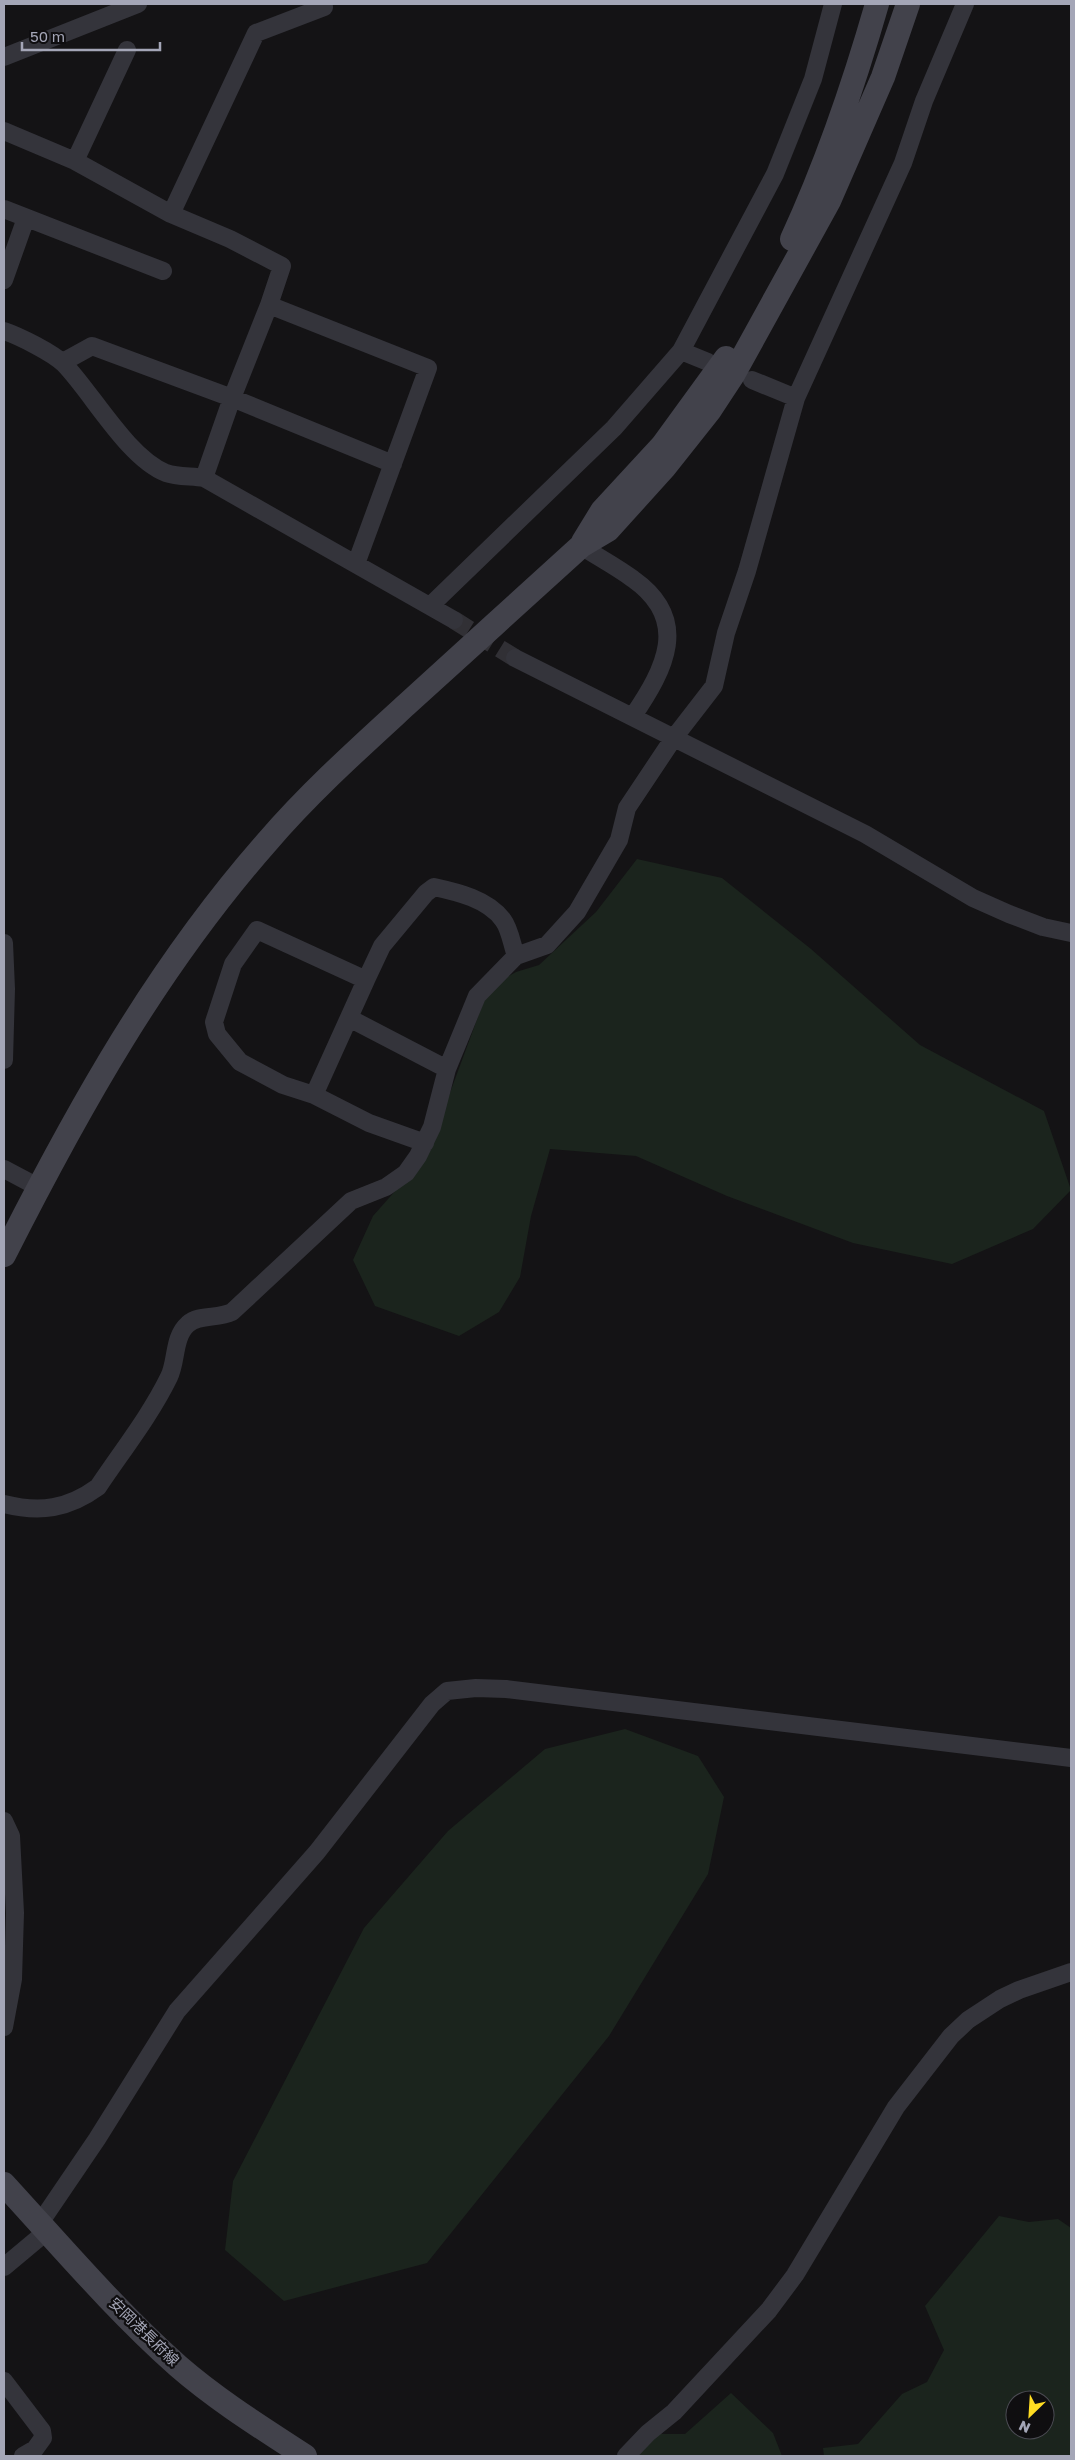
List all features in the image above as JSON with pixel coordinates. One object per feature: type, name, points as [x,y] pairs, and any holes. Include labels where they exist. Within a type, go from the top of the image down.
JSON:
[{"type":"street","points":[[4,57],[138,4]]},
{"type":"street","points":[[430,606],[614,428],[680,351],[775,174],[814,79],[833,4]]},
{"type":"street","points":[[581,546],[602,511],[662,446],[724,361],[780,264],[832,144],[854,82],[877,4]]},
{"type":"street","points":[[4,1255],[38,1187],[135,1017],[166,971],[256,854],[329,777],[581,546],[608,530],[658,475],[710,410],[732,375],[829,201],[883,77],[908,4]]},
{"type":"street","points":[[4,1504],[39,1510],[84,1497],[98,1487],[161,1394],[173,1368],[176,1347],[181,1332],[187,1324],[194,1320],[225,1316],[232,1312],[351,1201],[386,1186],[406,1173],[425,1144],[432,1128],[447,1069],[477,996],[516,956],[547,945],[577,912],[619,840],[626,808],[673,739],[714,686],[726,633],[747,571],[796,398],[904,163],[924,101],[965,4]]},
{"type":"street","points":[[171,214],[256,33],[324,7]]},
{"type":"street","points":[[75,161],[127,50]]},
{"type":"street","points":[[4,131],[75,161],[171,214],[230,239],[282,266],[204,478]]},
{"type":"street","points":[[4,209],[163,271]]},
{"type":"street","points":[[4,280],[26,218]]},
{"type":"street","points":[[269,305],[428,368],[356,564]]},
{"type":"street","points":[[4,331],[17,336],[63,362],[123,436],[145,458],[166,473],[204,478],[454,620]]},
{"type":"street","points":[[63,362],[92,346],[232,398],[393,464]]},
{"type":"street","points":[[680,351],[708,362]]},
{"type":"street","points":[[752,380],[796,398]]},
{"type":"street","points":[[581,546],[635,580],[657,602],[666,624],[668,645],[663,666],[633,716]]},
{"type":"street","points":[[515,658],[865,834],[973,898],[1017,918],[1071,933]]},
{"type":"street","points":[[314,1095],[382,946],[434,887],[464,894],[487,906],[503,920],[516,956]]},
{"type":"street","points":[[366,980],[257,930],[233,964],[214,1022],[217,1034],[240,1062],[283,1085],[314,1095],[369,1123],[425,1144]]},
{"type":"street","points":[[4,943],[6,989],[4,1060]]},
{"type":"street","points":[[349,1018],[447,1069]]},
{"type":"street","points":[[4,1169],[38,1187]]},
{"type":"street","points":[[4,2268],[43,2227],[177,2011],[317,1852],[426,1711],[447,1690],[506,1689],[1071,1758]]},
{"type":"street","points":[[4,1821],[11,1836],[16,1913],[13,1979],[4,2027]]},
{"type":"street","points":[[626,2456],[648,2433],[674,2412],[769,2310],[795,2275],[896,2106],[951,2036],[968,2020],[1000,1998],[1071,1972]]},
{"type":"street","name":"安岡港長府線","points":[[4,2184],[114,2304],[178,2366],[235,2410],[305,2456]]},
{"type":"street","points":[[4,2381],[42,2431],[43,2438],[35,2449],[23,2456]]},
{"type":"shaded area","points":[[637,859],[722,878],[811,949],[920,1045],[1044,1111],[1071,1190],[1033,1229],[952,1264],[853,1243],[727,1196],[636,1156],[550,1149],[531,1216],[520,1277],[499,1312],[459,1336],[375,1306],[353,1260],[373,1216],[427,1155],[489,987],[516,972],[539,965],[596,912]]},
{"type":"shaded area","points":[[625,1729],[698,1756],[724,1797],[708,1874],[609,2036],[427,2263],[284,2301],[225,2250],[233,2181],[364,1928],[448,1831],[545,1749]]},
{"type":"shaded area","points":[[999,2216],[1029,2222],[1058,2219],[1071,2228],[1071,2456],[824,2456],[823,2448],[858,2444],[902,2394],[927,2382],[944,2350],[925,2306]]},
{"type":"shaded area","points":[[731,2393],[773,2433],[782,2456],[637,2456],[658,2434],[685,2434]]},
{"type":"tunnel","points":[[454,620],[515,658]]}]
